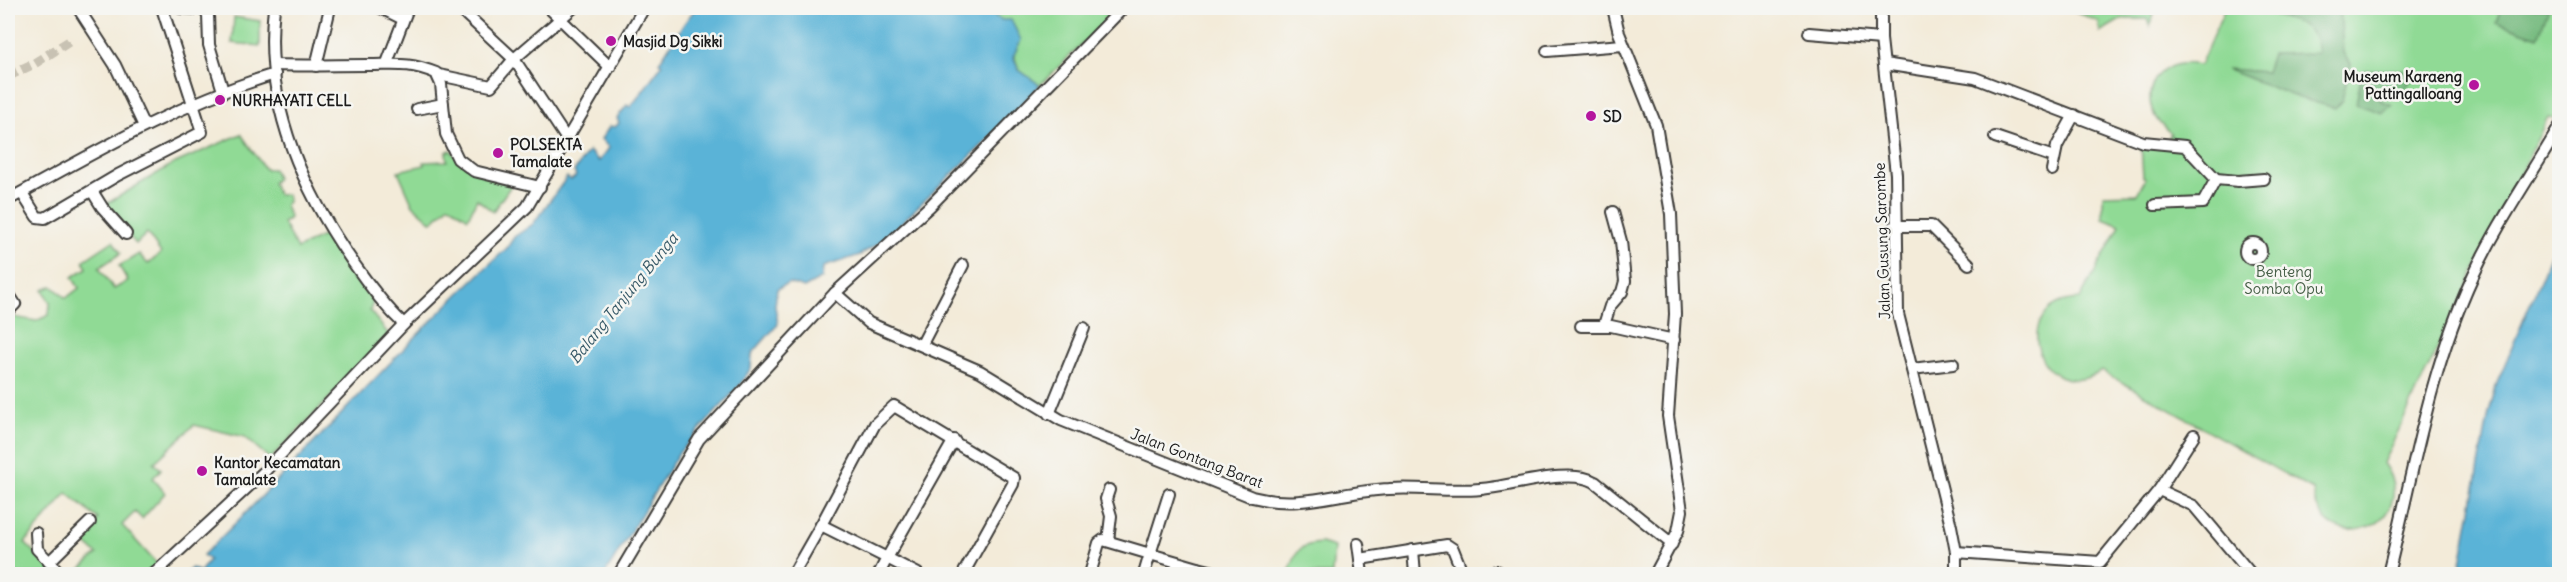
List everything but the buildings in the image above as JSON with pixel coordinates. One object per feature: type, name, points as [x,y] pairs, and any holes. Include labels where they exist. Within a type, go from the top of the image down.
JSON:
[{"type":"street","points":[[78,8],[115,65],[144,126]]},
{"type":"street","points":[[22,192],[40,219],[118,175],[201,134],[202,127],[195,103],[162,8]]},
{"type":"street","points":[[182,8],[207,10],[209,45],[223,91]]},
{"type":"street","points":[[274,8],[278,106],[288,142],[324,220],[348,258],[377,296],[404,324]]},
{"type":"street","points":[[316,66],[330,8]]},
{"type":"street","points":[[381,8],[403,19]]},
{"type":"street","points":[[387,63],[408,8]]},
{"type":"street","points":[[459,8],[514,59],[566,138]]},
{"type":"street","points":[[549,8],[610,67]]},
{"type":"street","points":[[8,200],[144,126],[275,69],[387,63],[419,66],[439,75],[491,86],[514,59],[573,8]]},
{"type":"street","points":[[154,574],[263,473],[404,324],[514,221],[540,187],[566,138],[644,8]]},
{"type":"street","points":[[620,574],[681,465],[699,439],[835,293],[930,206],[1123,8]]},
{"type":"street","points":[[1613,8],[1623,45],[1653,117],[1671,214],[1675,314],[1668,416],[1682,512],[1672,544],[1655,574]]},
{"type":"street","name":"Jalan Gusung Sarombe","points":[[1881,8],[1881,39],[1896,174],[1898,314],[1956,552],[1956,574]]},
{"type":"street","points":[[1809,33],[1881,39]]},
{"type":"street","points":[[1547,51],[1623,45]]},
{"type":"street","points":[[1884,64],[1975,78],[2143,142],[2186,146],[2216,179],[2238,181],[2264,179]]},
{"type":"street","points":[[439,75],[447,141],[464,165],[474,171],[540,187]]},
{"type":"street","points":[[417,109],[443,104]]},
{"type":"street","points":[[2052,170],[2054,157],[2074,115]]},
{"type":"street","points":[[2388,574],[2424,415],[2460,308],[2486,249],[2559,126]]},
{"type":"street","points":[[1995,137],[2054,157]]},
{"type":"street","points":[[2155,205],[2203,203],[2216,179]]},
{"type":"street","points":[[92,191],[102,207],[126,234]]},
{"type":"street","points":[[1604,325],[1610,306],[1622,292],[1626,281],[1621,241],[1612,212]]},
{"type":"street","points":[[1895,226],[1931,226],[1969,264]]},
{"type":"street","points":[[922,344],[963,265]]},
{"type":"street","points":[[8,293],[15,303],[8,311]]},
{"type":"street","name":"Jalan Gontang Barat","points":[[835,293],[869,323],[980,370],[1049,414],[1252,497],[1280,503],[1300,503],[1389,489],[1482,489],[1532,481],[1584,477],[1595,482],[1672,544]]},
{"type":"street","points":[[1581,326],[1604,325],[1674,340]]},
{"type":"street","points":[[1049,414],[1067,376],[1084,328]]},
{"type":"street","points":[[1912,369],[1953,363]]},
{"type":"street","points":[[793,574],[875,424],[889,408],[896,407],[1011,474],[1014,480],[963,574]]},
{"type":"street","points":[[1956,552],[2100,562],[2159,490],[2194,435]]},
{"type":"street","points":[[879,574],[954,440]]},
{"type":"street","points":[[1108,541],[1111,516],[1106,499],[1109,490]]},
{"type":"street","points":[[2159,490],[2194,506],[2251,574]]},
{"type":"street","points":[[1144,574],[1169,494]]},
{"type":"street","points":[[49,562],[90,522]]},
{"type":"street","points":[[821,525],[918,574]]},
{"type":"street","points":[[36,532],[35,545],[61,574]]},
{"type":"street","points":[[1090,574],[1099,543],[1108,541],[1197,571],[1222,574]]},
{"type":"street","points":[[1358,544],[1362,574]]},
{"type":"street","points":[[1360,559],[1439,546],[1451,547],[1463,574]]},
{"type":"street","points":[[1413,550],[1415,574]]},
{"type":"street","points":[[1486,574],[1497,571],[1502,574]]},
{"type":"green space","points":[[979,8],[1119,8],[1040,85],[1019,70],[1002,20]]},
{"type":"green space","points":[[2073,8],[2154,8],[2150,26],[2147,19],[2122,19],[2100,32],[2099,22],[2074,11]]},
{"type":"green space","name":"Benteng Somba Opu","points":[[2225,8],[2559,8],[2559,119],[2548,117],[2383,463],[2393,485],[2391,503],[2382,518],[2367,527],[2350,530],[2333,526],[2320,513],[2313,490],[2102,371],[2079,379],[2061,376],[2047,366],[2039,350],[2037,333],[2043,317],[2057,304],[2080,299],[2120,225],[2103,218],[2103,195],[2137,194],[2146,178],[2143,177],[2141,144],[2164,146],[2171,133],[2159,122],[2152,109],[2150,97],[2152,85],[2159,75],[2170,67],[2183,64],[2200,65]]},
{"type":"green space","points":[[2275,8],[2340,8],[2343,53],[2351,64],[2342,100],[2335,108],[2296,97],[2226,69],[2266,72],[2272,54],[2318,53],[2309,31],[2299,23],[2276,16]]},
{"type":"green space","points":[[2501,8],[2549,8],[2538,37],[2496,22]]},
{"type":"green space","points":[[234,17],[260,21],[260,46],[232,43]]},
{"type":"green space","points":[[2405,70],[2411,80],[2404,90],[2382,91],[2380,100],[2392,105],[2382,113],[2356,104],[2362,72]]},
{"type":"green space","points":[[241,134],[265,169],[273,169],[277,178],[272,183],[278,195],[287,194],[288,201],[285,205],[290,218],[283,223],[297,249],[330,232],[374,299],[370,311],[390,336],[270,459],[245,437],[194,425],[154,463],[161,469],[153,478],[165,493],[142,519],[135,512],[122,525],[157,564],[147,574],[75,574],[97,554],[80,539],[98,519],[67,493],[25,543],[55,574],[8,574],[8,322],[14,317],[36,321],[49,315],[50,303],[43,290],[52,286],[66,298],[79,288],[72,277],[87,268],[83,261],[113,241],[121,253],[99,268],[114,289],[128,281],[119,266],[139,254],[148,264],[161,253],[147,233],[136,244],[103,206],[171,165]]},
{"type":"green space","points":[[451,150],[456,157],[512,184],[493,212],[477,199],[468,218],[449,205],[432,222],[413,205],[398,171],[425,165],[424,162],[447,161],[446,152]]},
{"type":"green space","points":[[1321,543],[1334,547],[1332,574],[1288,574],[1301,548]]},
{"type":"water","name":"Balang Tanjung Bunga","points":[[697,8],[981,8],[1002,20],[1011,20],[1021,40],[1013,57],[1019,70],[1040,85],[994,134],[881,242],[860,255],[823,267],[822,278],[804,288],[789,283],[777,289],[775,306],[778,324],[752,354],[751,368],[740,385],[678,454],[605,574],[185,574],[192,568],[200,572],[209,560],[203,555],[429,323],[507,248],[514,237],[533,224],[567,177],[571,180],[576,176],[574,171],[589,151],[599,161],[609,148],[601,139],[610,126],[615,127],[619,123],[617,118],[627,105],[630,107],[662,65],[659,62]]},
{"type":"water","points":[[2559,235],[2559,574],[2459,574],[2489,412],[2497,383]]},
{"type":"tunnel","points":[[8,76],[35,63],[73,39]]},
{"type":"place","name":"Masjid Dg Sikki","points":[[611,41]]},
{"type":"place","name":"Museum Karaeng Pattingalloang","points":[[2474,85]]},
{"type":"place","name":"NURHAYATI CELL","points":[[220,100]]},
{"type":"place","name":"SD","points":[[1591,116]]},
{"type":"place","name":"POLSEKTA Tamalate","points":[[498,153]]},
{"type":"place","name":"Kantor Kecamatan Tamalate","points":[[202,471]]}]
